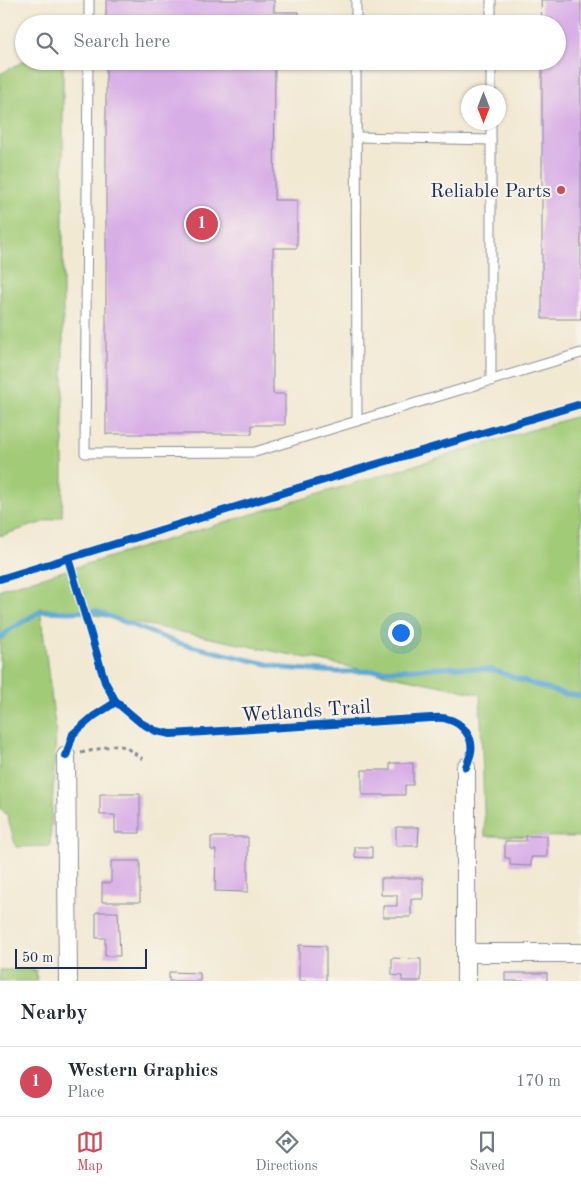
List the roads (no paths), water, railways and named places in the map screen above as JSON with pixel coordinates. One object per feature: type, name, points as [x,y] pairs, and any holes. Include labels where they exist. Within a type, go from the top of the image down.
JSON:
[{"type":"street","points":[[66,756],[68,981]]},
{"type":"street","points":[[466,767],[466,981]]},
{"type":"street","points":[[466,952],[581,953]]},
{"type":"lane","points":[[89,0],[89,15]]},
{"type":"lane","points":[[356,0],[356,15]]},
{"type":"lane","points":[[491,0],[491,15]]},
{"type":"lane","points":[[88,70],[85,453],[255,452],[581,353]]},
{"type":"lane","points":[[356,70],[357,421]]},
{"type":"lane","points":[[491,70],[491,85]]},
{"type":"lane","points":[[491,130],[491,381]]},
{"type":"lane","points":[[357,137],[491,140]]},
{"type":"waterway","points":[[0,638],[41,611],[96,611],[178,643],[284,668],[338,672],[453,667],[494,670],[564,694],[581,696]]},
{"type":"place","name":"Reliable Parts","points":[[561,190]]},
{"type":"place","name":"Western Graphics","points":[[202,224]]}]
